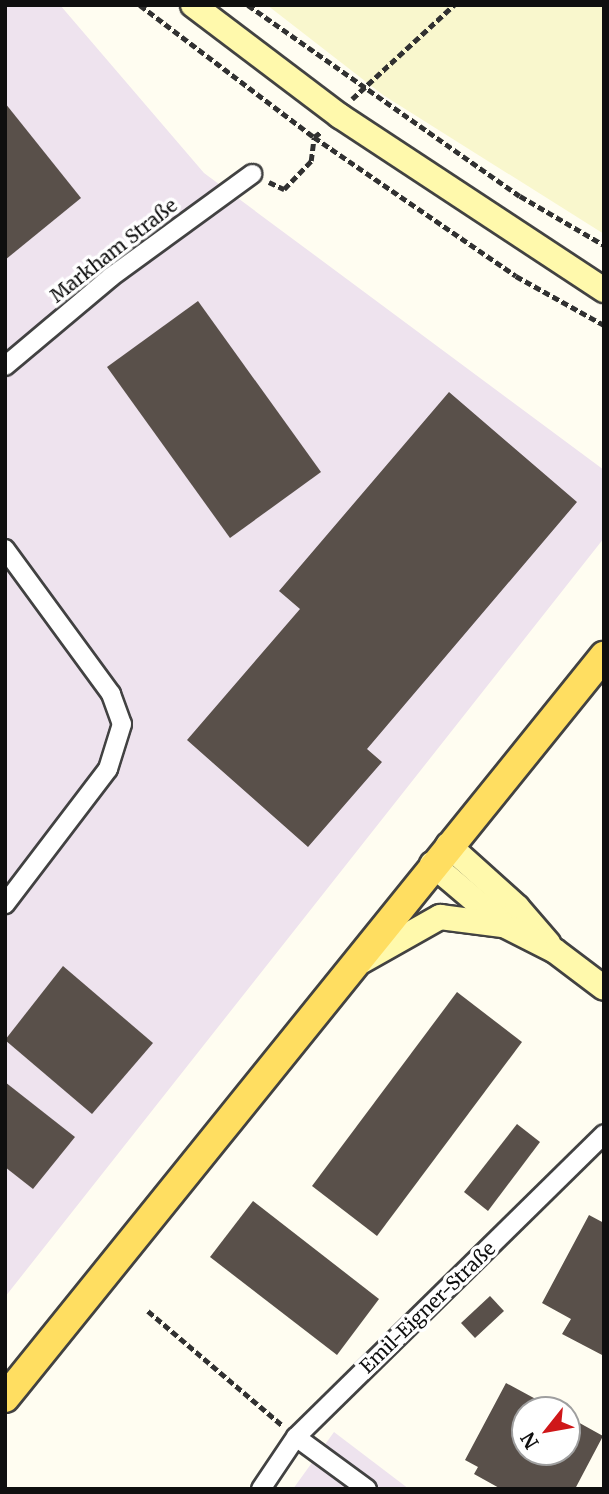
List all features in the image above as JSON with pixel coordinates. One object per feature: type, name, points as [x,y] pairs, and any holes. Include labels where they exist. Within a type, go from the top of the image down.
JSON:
[{"type":"main road","points":[[192,5],[340,116],[604,290]]},
{"type":"main road","points":[[5,1398],[344,973],[604,656]]},
{"type":"main road","points":[[440,855],[504,925]]},
{"type":"main road","points":[[440,855],[517,907],[555,951]]},
{"type":"main road","points":[[344,973],[440,917],[504,925],[555,951],[604,988]]},
{"type":"street","name":"Markham Straße","points":[[5,366],[111,277],[252,174]]},
{"type":"street","points":[[5,550],[111,694],[122,724],[108,769],[5,904]]},
{"type":"street","name":"Emil-Eigner-Straße","points":[[261,1489],[296,1437],[604,1134]]},
{"type":"street","points":[[296,1437],[367,1489]]},
{"type":"path","points":[[140,5],[314,137],[516,276],[604,325]]},
{"type":"path","points":[[248,5],[520,196],[604,245]]},
{"type":"path","points":[[340,116],[362,85],[454,5]]},
{"type":"path","points":[[252,174],[284,189],[311,161],[314,137]]},
{"type":"path","points":[[148,1311],[296,1437]]},
{"type":"shaded area","points":[[5,5],[60,5],[204,173],[604,470],[604,538],[5,1297]]},
{"type":"shaded area","points":[[267,5],[604,5],[604,234],[383,95]]},
{"type":"shaded area","points":[[334,1432],[409,1489],[293,1489]]},
{"type":"building","points":[[5,103],[81,198],[5,260]]},
{"type":"building","points":[[198,301],[321,472],[230,538],[107,367]]},
{"type":"building","points":[[449,392],[577,502],[367,749],[382,762],[308,847],[187,740],[300,609],[279,591]]},
{"type":"building","points":[[63,966],[153,1043],[92,1114],[5,1040]]},
{"type":"building","points":[[457,992],[522,1042],[377,1236],[312,1186]]},
{"type":"building","points":[[5,1082],[75,1137],[33,1189],[5,1167]]},
{"type":"building","points":[[517,1124],[540,1142],[488,1211],[464,1192]]},
{"type":"building","points":[[253,1201],[379,1299],[337,1355],[210,1257]]},
{"type":"building","points":[[589,1215],[604,1223],[604,1356],[562,1334],[571,1319],[542,1303]]},
{"type":"building","points":[[490,1296],[504,1311],[475,1338],[461,1323]]},
{"type":"building","points":[[506,1383],[530,1396],[511,1396],[511,1466],[581,1466],[581,1424],[603,1436],[575,1489],[501,1489],[474,1474],[478,1467],[465,1460]]}]
